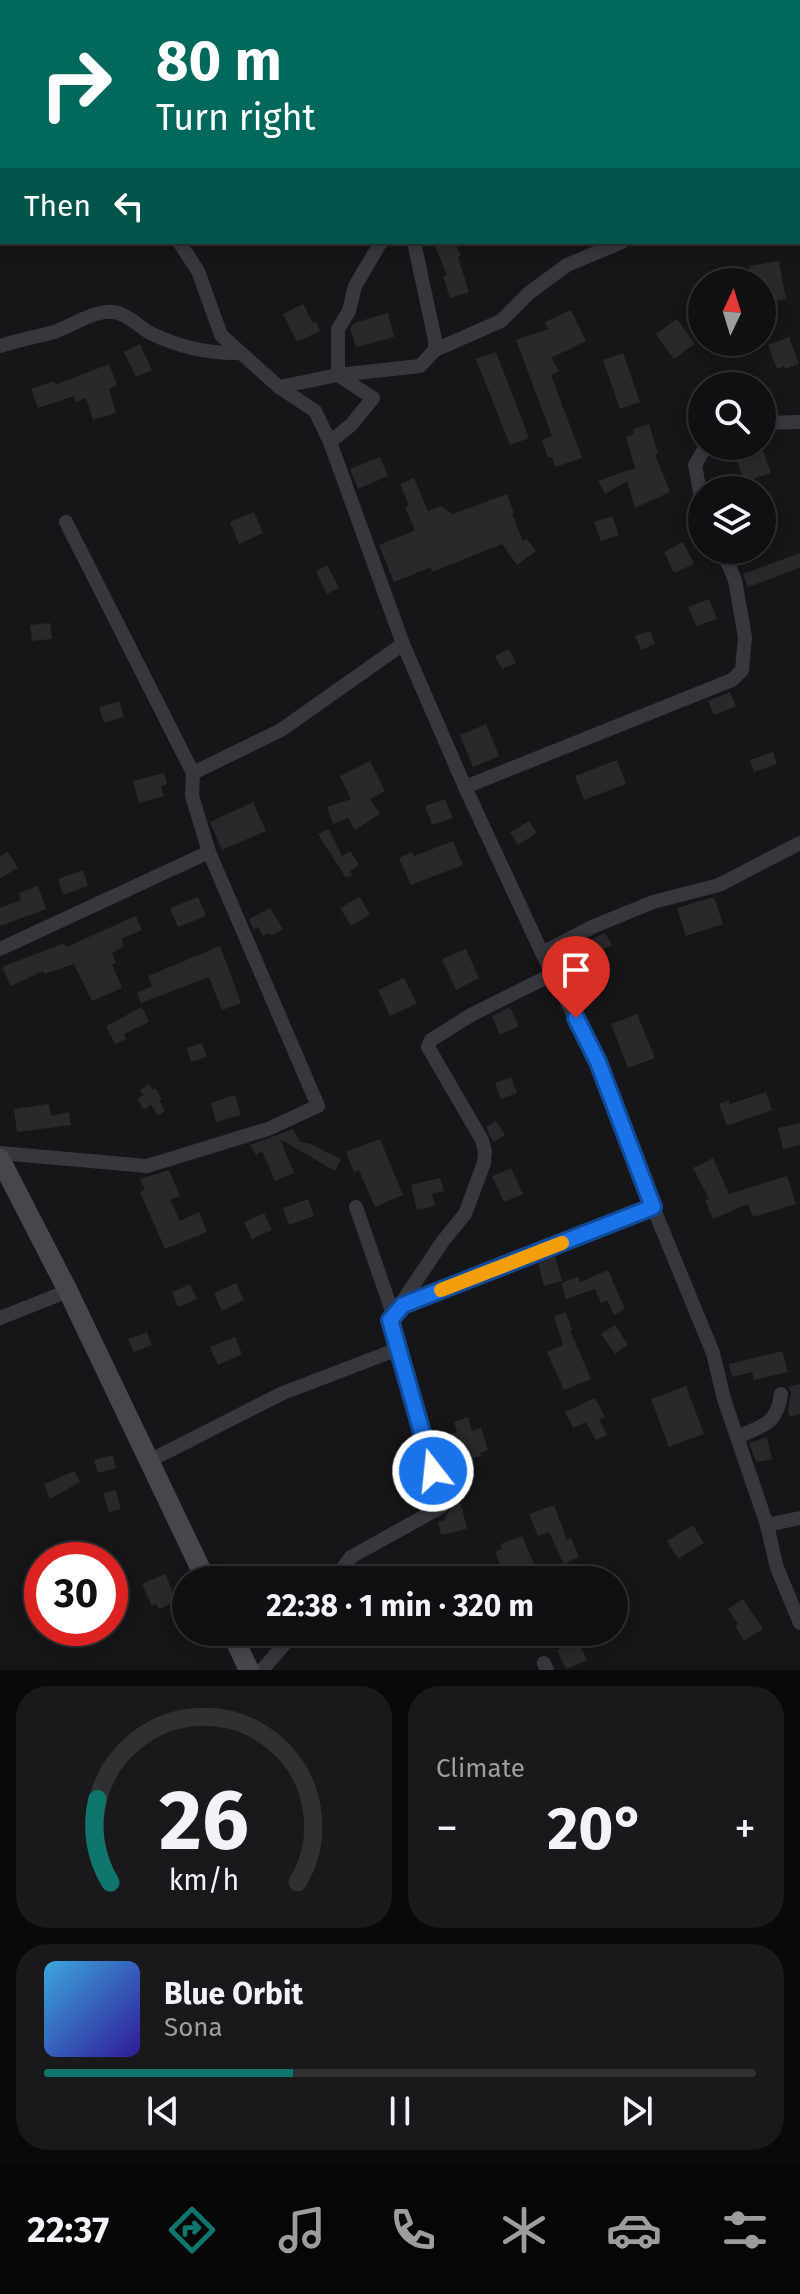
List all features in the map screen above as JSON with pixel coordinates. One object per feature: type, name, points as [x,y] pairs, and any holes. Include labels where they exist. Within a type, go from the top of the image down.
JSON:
[{"type":"main road","points":[[0,1159],[68,1291],[199,1566]]},
{"type":"main road","points":[[238,1646],[249,1670]]},
{"type":"street","points":[[180,244],[198,271],[221,335],[279,387],[315,411],[330,442],[403,644],[542,953],[598,1062],[713,1353],[724,1399],[767,1525],[777,1568],[800,1623]]},
{"type":"street","points":[[338,375],[338,329],[349,311],[355,286],[380,244]]},
{"type":"street","points":[[414,244],[435,350]]},
{"type":"street","points":[[279,387],[338,375],[420,366],[435,350],[501,321],[529,293],[567,265],[617,244]]},
{"type":"street","points":[[0,346],[53,332],[89,317],[118,313],[178,345],[216,354],[240,353]]},
{"type":"street","points":[[330,442],[351,425],[373,398],[338,375]]},
{"type":"street","points":[[776,423],[800,422]]},
{"type":"street","points":[[0,1153],[147,1166],[253,1134],[318,1108],[209,852],[192,796],[193,773],[66,522]]},
{"type":"street","points":[[465,787],[732,680],[742,670],[745,637],[735,580],[728,564]]},
{"type":"street","points":[[193,773],[281,730],[403,644]]},
{"type":"street","points":[[542,953],[592,927],[653,902],[719,885],[800,843]]},
{"type":"street","points":[[0,949],[209,852]]},
{"type":"street","points":[[344,1566],[351,1557],[441,1507],[390,1320],[465,1214],[484,1163],[485,1151],[482,1140],[428,1047],[431,1040],[471,1015],[553,974]]},
{"type":"street","points":[[356,1207],[398,1310]]},
{"type":"street","points":[[398,1310],[653,1207]]},
{"type":"street","points":[[0,1318],[68,1291]]},
{"type":"street","points":[[149,1461],[283,1393],[398,1349]]},
{"type":"street","points":[[737,1437],[774,1418],[779,1410],[781,1394]]},
{"type":"street","points":[[767,1525],[800,1518]]},
{"type":"street","points":[[262,1670],[283,1646]]},
{"type":"building","points":[[434,244],[456,244],[469,292],[450,298],[443,276],[447,275]]},
{"type":"building","points":[[779,261],[786,299],[776,301],[776,268],[749,266]]},
{"type":"building","points":[[303,304],[320,331],[297,342],[283,314]]},
{"type":"building","points":[[571,310],[586,341],[551,358],[559,371],[551,375],[582,458],[555,467],[552,457],[548,458],[542,440],[552,436],[516,340],[548,329],[545,322]]},
{"type":"building","points":[[388,313],[394,337],[356,347],[350,328],[354,323]]},
{"type":"building","points":[[677,319],[688,334],[688,349],[674,359],[656,334]]},
{"type":"building","points":[[789,337],[799,364],[777,369],[772,356],[776,356],[776,342]]},
{"type":"building","points":[[140,344],[152,370],[136,377],[124,352]]},
{"type":"building","points":[[496,352],[529,438],[510,445],[476,359]]},
{"type":"building","points":[[623,353],[640,402],[620,409],[603,360]]},
{"type":"building","points":[[109,364],[117,385],[109,389],[116,413],[93,420],[86,398],[76,402],[74,396],[38,408],[31,389],[54,381],[55,385]]},
{"type":"building","points":[[649,424],[658,453],[655,454],[670,492],[635,508],[627,481],[605,494],[598,481],[635,468],[626,437],[634,434],[633,429]]},
{"type":"building","points":[[380,457],[388,476],[358,489],[350,469]]},
{"type":"building","points":[[737,460],[766,460],[771,473],[762,476],[742,476]]},
{"type":"building","points":[[414,478],[428,511],[440,506],[453,514],[507,494],[523,541],[527,539],[536,551],[517,565],[502,544],[432,572],[431,567],[394,582],[379,545],[415,530],[400,484]]},
{"type":"building","points":[[254,512],[263,533],[239,544],[230,522]]},
{"type":"building","points":[[612,516],[619,535],[601,541],[594,522]]},
{"type":"building","points":[[683,542],[688,552],[688,564],[694,564],[674,573],[664,552]]},
{"type":"building","points":[[800,553],[800,568],[748,587],[743,574]]},
{"type":"building","points":[[327,565],[339,588],[327,594],[316,571]]},
{"type":"building","points":[[709,599],[717,619],[696,626],[688,607]]},
{"type":"building","points":[[50,623],[52,639],[32,641],[30,625]]},
{"type":"building","points":[[650,631],[655,644],[641,650],[635,636]]},
{"type":"building","points":[[509,649],[516,663],[502,669],[495,656]]},
{"type":"building","points":[[730,692],[736,706],[714,715],[708,701]]},
{"type":"building","points":[[119,701],[124,717],[104,723],[99,707]]},
{"type":"building","points":[[486,724],[499,756],[473,767],[460,735]]},
{"type":"building","points":[[773,752],[777,764],[754,772],[750,760]]},
{"type":"building","points":[[617,760],[626,784],[584,800],[575,776]]},
{"type":"building","points":[[370,761],[385,791],[370,799],[380,814],[355,830],[348,818],[333,824],[327,807],[351,799],[340,776]]},
{"type":"building","points":[[164,773],[167,784],[161,786],[164,796],[139,803],[133,781]]},
{"type":"building","points":[[445,799],[453,818],[432,825],[425,806]]},
{"type":"building","points":[[253,802],[266,831],[222,850],[210,822]]},
{"type":"building","points":[[529,821],[537,833],[518,845],[510,832]]},
{"type":"building","points":[[329,829],[342,856],[350,851],[359,865],[346,878],[318,834]]},
{"type":"building","points":[[453,841],[463,865],[411,885],[399,858],[412,852],[414,856]]},
{"type":"building","points":[[8,852],[18,868],[0,878],[0,856]]},
{"type":"building","points":[[83,870],[88,886],[63,895],[58,879]]},
{"type":"building","points":[[38,886],[46,909],[0,926],[0,908],[21,900],[19,893]]},
{"type":"building","points":[[198,897],[206,916],[178,927],[170,908]]},
{"type":"building","points":[[360,897],[370,915],[351,926],[340,908]]},
{"type":"building","points":[[714,897],[723,924],[686,936],[677,908]]},
{"type":"building","points":[[270,908],[283,929],[263,936],[258,927],[253,929],[249,919]]},
{"type":"building","points":[[136,916],[142,930],[121,939],[124,946],[112,953],[116,963],[112,964],[122,988],[92,1001],[74,964],[44,974],[43,971],[11,986],[2,967],[64,943],[66,947]]},
{"type":"building","points":[[605,933],[612,945],[592,956],[597,967],[568,981],[555,957]]},
{"type":"building","points":[[220,946],[241,1003],[222,1010],[209,977],[141,1003],[137,993],[152,986],[148,976]]},
{"type":"building","points":[[466,949],[479,978],[456,990],[442,959]]},
{"type":"building","points":[[404,978],[417,1004],[390,1016],[378,990]]},
{"type":"building","points":[[142,1007],[149,1022],[124,1034],[126,1039],[115,1044],[106,1026]]},
{"type":"building","points":[[510,1007],[519,1026],[500,1035],[492,1016]]},
{"type":"building","points":[[637,1014],[655,1058],[628,1068],[611,1024]]},
{"type":"building","points":[[202,1043],[207,1057],[191,1062],[187,1048]]},
{"type":"building","points":[[511,1077],[517,1093],[501,1099],[495,1083]]},
{"type":"building","points":[[149,1084],[162,1099],[159,1100],[165,1111],[158,1116],[151,1105],[144,1110],[137,1099],[144,1095],[140,1090]]},
{"type":"building","points":[[766,1092],[772,1110],[727,1126],[719,1104],[729,1100],[730,1104]]},
{"type":"building","points":[[235,1095],[241,1115],[216,1122],[211,1103]]},
{"type":"building","points":[[49,1104],[51,1116],[69,1112],[71,1125],[17,1132],[14,1109]]},
{"type":"building","points":[[496,1121],[505,1135],[493,1142],[486,1127]]},
{"type":"building","points":[[800,1123],[800,1145],[783,1149],[778,1128]]},
{"type":"building","points":[[293,1129],[300,1142],[341,1159],[335,1171],[280,1139],[294,1173],[275,1181],[262,1151],[256,1155],[250,1145]]},
{"type":"building","points":[[380,1139],[403,1195],[375,1207],[359,1170],[354,1172],[346,1152]]},
{"type":"building","points":[[713,1158],[729,1194],[787,1176],[796,1204],[753,1217],[748,1204],[713,1219],[705,1200],[709,1199],[693,1168]]},
{"type":"building","points":[[511,1168],[523,1194],[504,1202],[492,1176]]},
{"type":"building","points":[[169,1170],[180,1196],[170,1200],[180,1221],[199,1212],[207,1232],[165,1249],[140,1192],[145,1190],[140,1179]]},
{"type":"building","points":[[440,1178],[444,1191],[432,1194],[435,1206],[417,1210],[411,1185]]},
{"type":"building","points":[[308,1199],[314,1216],[289,1225],[283,1208]]},
{"type":"building","points":[[264,1213],[272,1230],[252,1239],[244,1222]]},
{"type":"building","points":[[555,1256],[562,1281],[544,1286],[538,1263]]},
{"type":"building","points":[[608,1270],[625,1309],[614,1315],[607,1300],[601,1303],[595,1289],[566,1299],[561,1283],[578,1277],[580,1282]]},
{"type":"building","points":[[236,1283],[244,1300],[222,1311],[214,1293]]},
{"type":"building","points":[[190,1284],[197,1299],[178,1307],[172,1292]]},
{"type":"building","points":[[566,1312],[570,1330],[591,1379],[564,1390],[547,1352],[563,1345],[554,1316]]},
{"type":"building","points":[[615,1325],[628,1345],[615,1354],[601,1334]]},
{"type":"building","points":[[147,1332],[152,1345],[134,1352],[128,1339]]},
{"type":"building","points":[[235,1337],[242,1354],[218,1365],[210,1347]]},
{"type":"building","points":[[782,1351],[788,1372],[754,1380],[752,1372],[732,1377],[729,1364]]},
{"type":"building","points":[[800,1384],[800,1414],[790,1417],[791,1392],[788,1387]]},
{"type":"building","points":[[686,1386],[704,1434],[669,1447],[651,1399]]},
{"type":"building","points":[[595,1398],[605,1417],[599,1419],[607,1435],[596,1440],[586,1422],[573,1428],[565,1412]]},
{"type":"building","points":[[468,1417],[472,1431],[481,1428],[488,1450],[480,1453],[481,1456],[455,1464],[447,1440],[454,1438],[452,1434],[457,1432],[454,1422]]},
{"type":"building","points":[[767,1437],[772,1459],[756,1462],[749,1443]]},
{"type":"building","points":[[113,1455],[116,1468],[98,1473],[94,1460]]},
{"type":"building","points":[[74,1471],[80,1482],[50,1499],[44,1484]]},
{"type":"building","points":[[116,1490],[121,1509],[109,1512],[103,1493]]},
{"type":"building","points":[[461,1504],[467,1529],[441,1535],[438,1522],[444,1520],[451,1507]]},
{"type":"building","points":[[554,1505],[567,1540],[571,1538],[579,1557],[564,1564],[549,1532],[538,1536],[529,1514]]},
{"type":"building","points":[[693,1525],[704,1543],[678,1559],[667,1541]]},
{"type":"building","points":[[522,1536],[534,1564],[500,1566],[495,1552],[502,1549],[501,1544]]},
{"type":"building","points":[[165,1574],[172,1590],[172,1603],[159,1609],[156,1603],[152,1606],[142,1584]]},
{"type":"building","points":[[743,1599],[763,1629],[744,1641],[728,1609]]},
{"type":"building","points":[[565,1646],[580,1646],[587,1660],[566,1669],[557,1650]]},
{"type":"slow traffic","points":[[441,1290],[562,1243]]},
{"type":"route","points":[[433,1471],[390,1320],[393,1314],[403,1305],[653,1207],[598,1062],[576,1018]]}]
